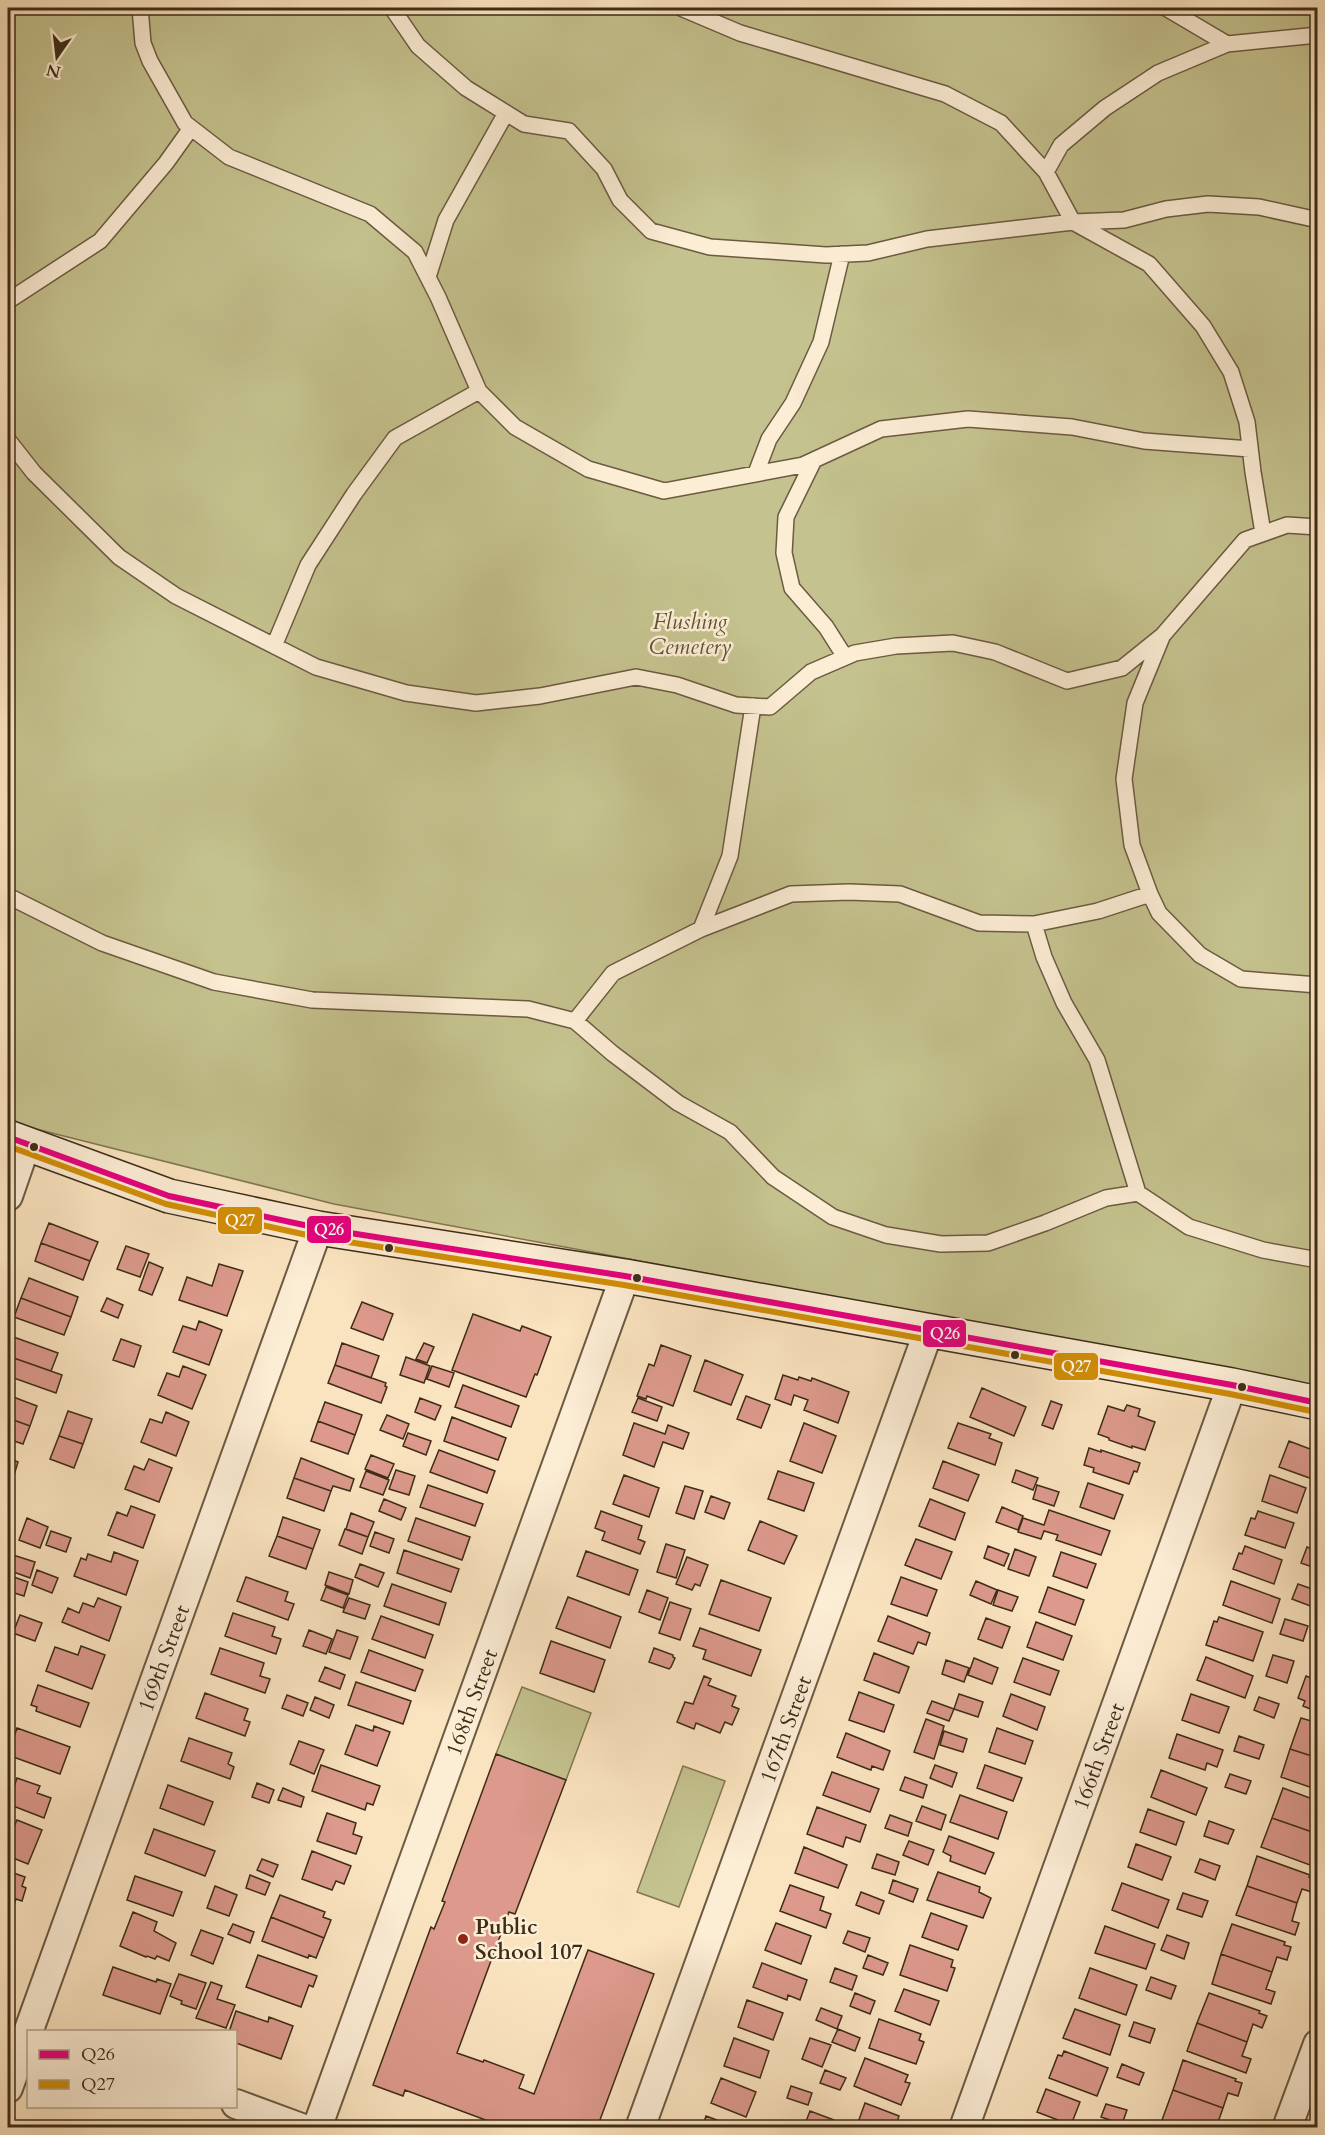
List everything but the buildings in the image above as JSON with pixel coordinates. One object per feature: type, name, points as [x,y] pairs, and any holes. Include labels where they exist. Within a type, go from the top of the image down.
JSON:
[{"type":"street","points":[[8,1196],[17,1140],[170,1196],[318,1228],[624,1276],[1232,1385],[1317,1403]]},
{"type":"street","name":"169th Street","points":[[8,2088],[24,2027],[318,1228]]},
{"type":"street","name":"168th Street","points":[[317,2127],[624,1276]]},
{"type":"street","name":"167th Street","points":[[640,2127],[929,1330]]},
{"type":"street","name":"166th Street","points":[[964,2127],[1232,1385]]},
{"type":"street","points":[[1287,2127],[1317,2044]]},
{"type":"street","points":[[237,2104],[301,2127]]},
{"type":"lane","points":[[140,8],[143,43],[150,61],[185,123],[229,158],[370,214],[415,252],[479,391],[514,427],[588,469],[664,491],[803,465],[882,429],[968,419],[1072,427],[1144,441],[1250,449]]},
{"type":"lane","points":[[392,8],[418,46],[466,88],[524,124],[568,132],[604,169],[620,200],[651,231],[710,247],[764,252],[868,253],[949,236],[1073,222],[1124,220],[1166,209],[1208,204],[1259,207],[1317,220]]},
{"type":"lane","points":[[681,8],[740,33],[945,94],[1001,123],[1046,172],[1073,222],[1149,264],[1203,326],[1231,372],[1247,422],[1263,533]]},
{"type":"lane","points":[[1166,8],[1227,44]]},
{"type":"lane","points":[[1046,172],[1061,146],[1105,108],[1158,73],[1227,44],[1317,35]]},
{"type":"lane","points":[[428,277],[446,220],[506,113]]},
{"type":"lane","points":[[8,301],[100,241],[166,164],[191,128]]},
{"type":"lane","points":[[756,473],[769,439],[793,403],[821,342],[842,254]]},
{"type":"lane","points":[[274,646],[308,565],[354,494],[395,438],[479,391]]},
{"type":"lane","points":[[8,440],[34,473],[119,557],[176,596],[316,667],[406,693],[476,703],[540,696],[636,677],[677,685],[736,705],[770,707],[811,672],[855,653],[896,645],[953,643],[995,652],[1067,681],[1122,668],[1162,635],[1245,540],[1287,525],[1317,527]]},
{"type":"lane","points":[[814,460],[786,517],[784,553],[792,588],[826,627],[845,657]]},
{"type":"lane","points":[[1162,635],[1136,703],[1124,779],[1132,845],[1150,894],[1159,913],[1200,955],[1241,979],[1317,985]]},
{"type":"lane","points":[[701,929],[730,856],[753,706]]},
{"type":"lane","points":[[575,1021],[613,973],[701,929],[791,894],[849,892],[900,894],[979,923],[1034,924],[1098,911],[1150,894]]},
{"type":"lane","points":[[8,896],[102,943],[214,982],[312,1000],[528,1009],[575,1021],[612,1053],[678,1103],[730,1132],[773,1177],[833,1217],[886,1235],[941,1244],[988,1243],[1106,1198],[1138,1193]]},
{"type":"lane","points":[[1034,924],[1044,957],[1064,1003],[1097,1060],[1138,1193],[1189,1227],[1263,1250],[1317,1260]]},
{"type":"green space","name":"Flushing Cemetery","points":[[8,8],[1317,8],[1317,1387],[334,1204],[28,1127],[8,1119]]},
{"type":"green space","points":[[522,1687],[591,1713],[566,1780],[496,1754]]},
{"type":"green space","points":[[683,1766],[725,1781],[679,1907],[637,1892]]},
{"type":"transit line","name":"Q26","points":[[8,1137],[169,1196],[318,1228],[625,1276],[1232,1385],[1318,1403]]},
{"type":"transit line","name":"Q27","points":[[8,1146],[166,1204],[316,1237],[624,1285],[1230,1394],[1316,1412]]},
{"type":"place","name":"Public School 107","points":[[463,1939]]}]
